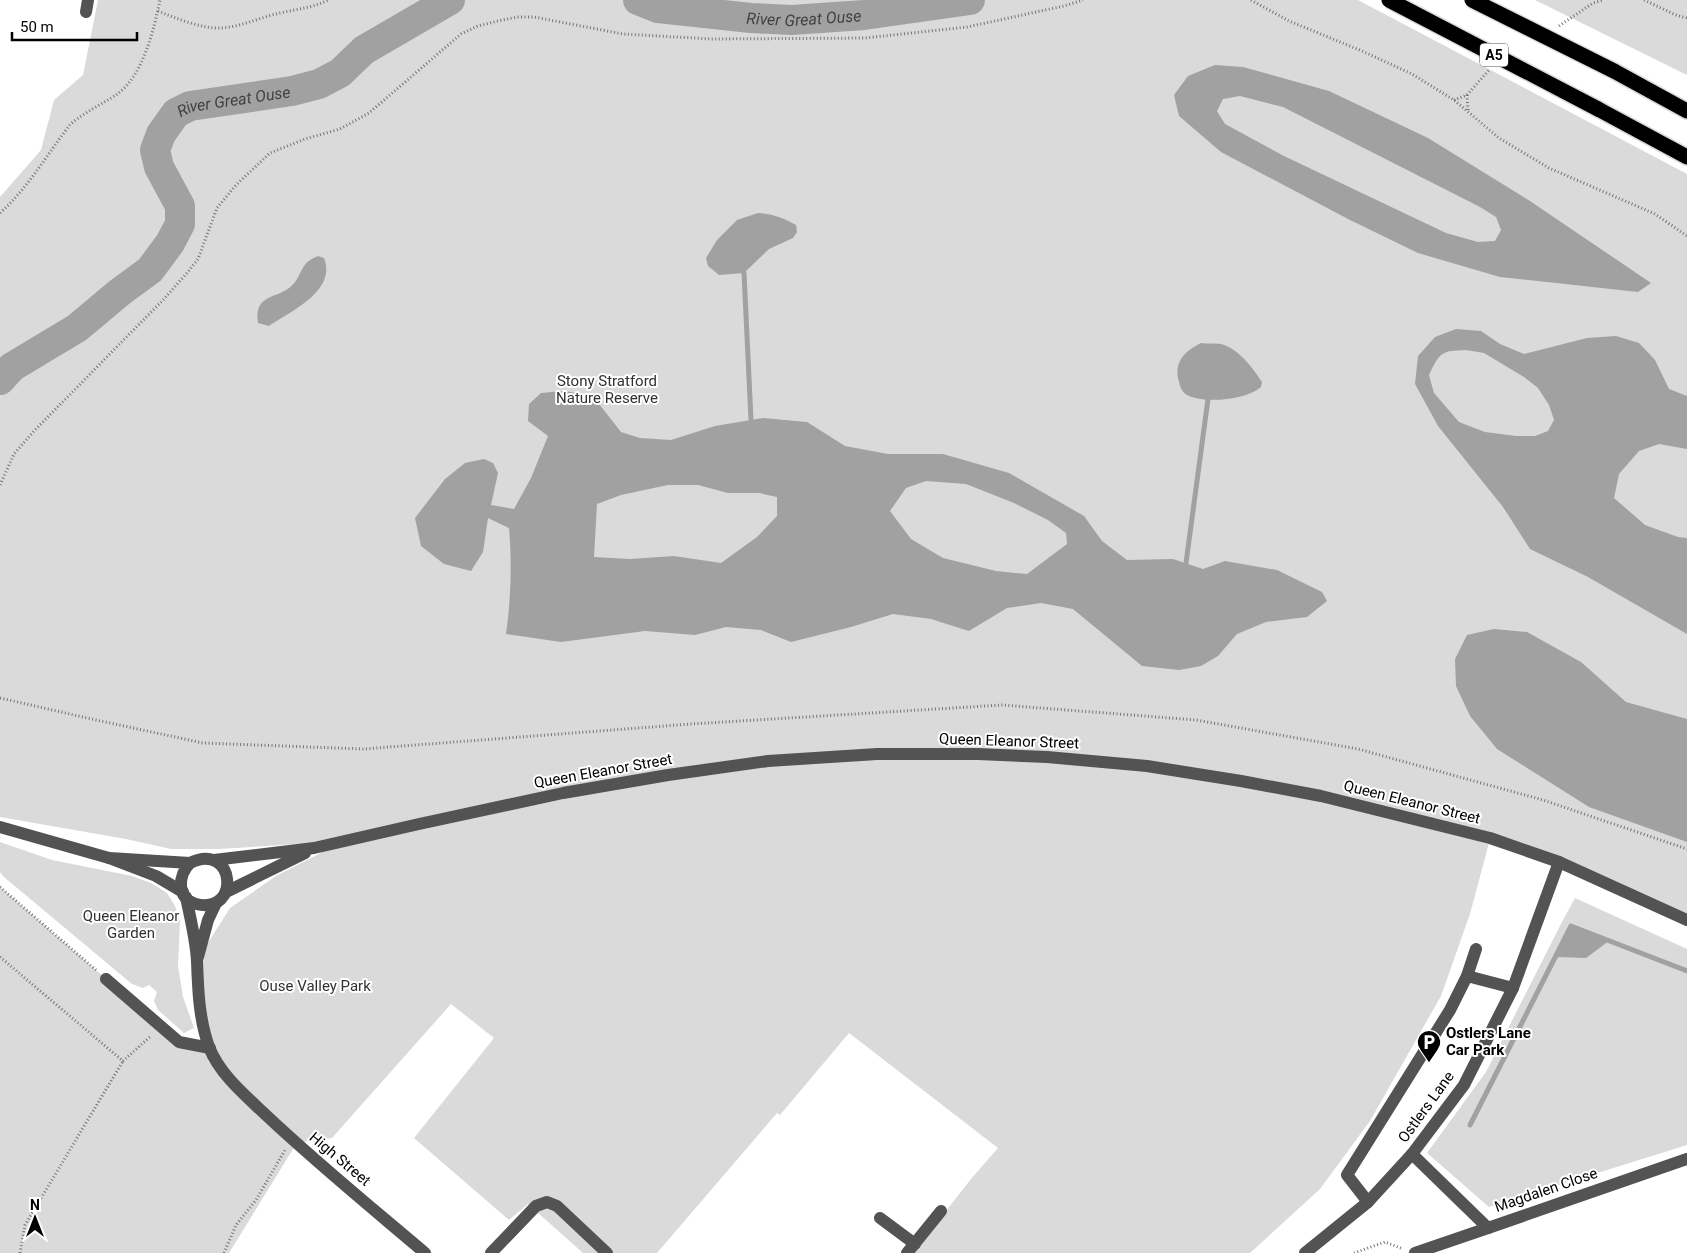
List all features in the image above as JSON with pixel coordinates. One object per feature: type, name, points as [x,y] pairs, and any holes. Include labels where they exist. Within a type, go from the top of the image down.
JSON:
[{"type":"highway","name":"A5","points":[[1389,0],[1687,157]]},
{"type":"highway","points":[[1472,0],[1614,71],[1687,111]]},
{"type":"street","name":"Queen Eleanor Street","points":[[214,860],[314,848],[563,793],[668,775],[768,761],[877,754],[978,754],[1048,757],[1147,766],[1241,780],[1321,796],[1490,838],[1559,862],[1687,920]]},
{"type":"street","points":[[0,827],[110,858],[156,876],[184,894],[194,904],[209,905],[216,903],[226,892],[228,877],[225,870],[214,860],[198,859],[184,868],[181,876],[180,884],[184,894],[197,960]]},
{"type":"street","name":"Queen Eleanor Street","points":[[226,892],[314,848]]},
{"type":"street","points":[[110,858],[190,863]]},
{"type":"street","name":"Ostlers Lane","points":[[1305,1253],[1368,1202],[1412,1154],[1464,1084],[1513,988],[1559,862]]},
{"type":"street","points":[[197,960],[208,920],[216,903]]},
{"type":"street","points":[[1368,1202],[1347,1175],[1450,1010],[1467,976],[1476,949]]},
{"type":"street","name":"High Street","points":[[197,960],[196,978],[201,1018],[210,1048],[221,1067],[237,1087],[291,1138],[425,1253]]},
{"type":"street","points":[[1467,976],[1513,988]]},
{"type":"street","points":[[106,979],[179,1042],[210,1048]]},
{"type":"street","name":"Magdalen Close","points":[[1412,1154],[1488,1228],[1687,1159]]},
{"type":"street","points":[[491,1253],[536,1206],[547,1202],[557,1206],[608,1253]]},
{"type":"street","points":[[880,1218],[911,1249],[941,1211]]},
{"type":"street","points":[[1410,1252],[1488,1228]]},
{"type":"path","points":[[0,213],[10,204],[44,163],[70,124],[119,93],[138,71],[151,40],[160,0]]},
{"type":"path","points":[[158,11],[185,22],[220,28],[316,6],[328,0]]},
{"type":"path","points":[[0,485],[14,454],[34,431],[164,299],[198,259],[217,208],[236,185],[270,153],[305,139],[340,129],[368,113],[461,34],[478,26],[517,17],[534,17],[623,34],[712,39],[865,38],[967,27],[1064,6],[1083,0]]},
{"type":"path","points":[[1251,0],[1289,21],[1412,74],[1454,100],[1500,138],[1549,168],[1655,214],[1687,236]]},
{"type":"path","points":[[1559,26],[1593,3],[1604,0]]},
{"type":"path","points":[[1644,0],[1687,18]]},
{"type":"path","points":[[1454,100],[1467,95],[1494,64]]},
{"type":"path","points":[[1467,95],[1468,111]]},
{"type":"path","points":[[0,887],[106,979]]},
{"type":"path","points":[[0,957],[123,1061]]},
{"type":"path","points":[[20,1253],[25,1224],[123,1061],[160,1026]]},
{"type":"path","points":[[224,1253],[236,1224],[256,1200],[291,1138]]},
{"type":"path","points":[[1354,1253],[1385,1242],[1410,1252]]},
{"type":"green space","name":"Stony Stratford Nature Reserve","points":[[98,0],[1358,0],[1687,174],[1687,920],[1490,839],[1470,914],[1441,996],[1370,1121],[1320,1189],[1250,1253],[913,1253],[998,1148],[849,1033],[780,1115],[777,1113],[657,1253],[583,1253],[528,1204],[509,1220],[414,1138],[494,1038],[451,1004],[332,1138],[302,1142],[293,1149],[229,1253],[0,1253],[0,887],[179,1042],[209,1048],[197,960],[230,908],[276,876],[344,841],[219,849],[171,849],[126,839],[0,817],[0,197],[41,150],[54,100],[83,75]]},
{"type":"green space","points":[[1535,0],[1687,0],[1687,75]]},
{"type":"green space","name":"Queen Eleanor Garden","points":[[0,842],[52,860],[132,876],[151,883],[167,893],[175,906],[180,921],[178,966],[183,997],[194,1028],[184,1033],[158,1010],[154,1001],[157,992],[149,985],[143,988],[132,984],[4,877],[0,872]]},
{"type":"green space","points":[[1575,898],[1687,949],[1687,1145],[1489,1207],[1427,1153],[1486,1072]]},
{"type":"shaded area","points":[[1215,65],[1243,67],[1329,91],[1428,138],[1530,201],[1651,283],[1638,292],[1500,277],[1418,253],[1350,220],[1221,152],[1179,116],[1174,95],[1188,76]],"holes":[[[1240,96],[1283,107],[1480,207],[1496,217],[1501,230],[1495,241],[1478,242],[1446,233],[1284,156],[1225,124],[1217,111],[1223,99]]]},
{"type":"shaded area","points":[[758,213],[782,218],[796,225],[797,232],[793,238],[769,249],[744,273],[719,275],[708,266],[706,258],[717,240],[737,220]]},
{"type":"shaded area","points":[[318,256],[324,258],[326,270],[324,280],[310,299],[269,326],[258,323],[259,307],[262,303],[266,299],[289,288],[297,280],[307,263]]},
{"type":"shaded area","points":[[1456,329],[1481,331],[1500,344],[1524,354],[1587,338],[1616,336],[1639,343],[1655,360],[1669,389],[1687,396],[1687,449],[1659,444],[1639,451],[1619,474],[1614,498],[1645,525],[1678,537],[1687,538],[1687,634],[1588,577],[1530,549],[1503,507],[1438,426],[1415,384],[1418,356],[1435,337]],"holes":[[[1466,350],[1484,353],[1524,377],[1538,388],[1549,405],[1554,420],[1548,431],[1535,436],[1516,436],[1485,432],[1459,422],[1434,393],[1429,375],[1442,354]]]},
{"type":"shaded area","points":[[1201,343],[1221,344],[1234,350],[1254,370],[1262,382],[1261,387],[1236,398],[1214,400],[1195,398],[1185,394],[1181,388],[1178,375],[1179,363],[1185,354]]},
{"type":"shaded area","points":[[563,391],[592,395],[621,432],[640,438],[671,440],[715,426],[763,418],[807,422],[845,446],[888,454],[943,454],[1009,473],[1084,516],[1102,541],[1127,560],[1173,559],[1203,569],[1225,561],[1277,570],[1322,592],[1327,601],[1307,617],[1266,622],[1237,634],[1218,656],[1201,666],[1179,670],[1142,666],[1073,609],[1041,603],[1007,608],[969,631],[931,619],[893,614],[791,642],[761,630],[726,627],[695,635],[645,631],[561,642],[506,634],[510,581],[509,528],[488,518],[483,552],[471,571],[444,564],[421,546],[415,518],[445,479],[465,463],[484,459],[493,463],[498,473],[491,505],[514,509],[531,478],[548,436],[528,421],[529,404],[541,393]],"holes":[[[926,481],[966,484],[1014,503],[1048,520],[1066,533],[1067,544],[1027,574],[996,571],[943,558],[911,539],[890,511],[906,488]],[[668,485],[698,485],[728,493],[759,493],[777,497],[777,516],[757,537],[721,563],[674,556],[630,559],[594,557],[597,504],[621,495]]]},
{"type":"shaded area","points":[[1494,629],[1527,632],[1581,662],[1626,702],[1687,719],[1687,842],[1589,807],[1497,749],[1470,716],[1456,686],[1455,659],[1467,635]]},
{"type":"shaded area","points":[[1571,926],[1609,941],[1586,958],[1556,957]]},
{"type":"waterway","name":"River Great Ouse","points":[[0,380],[12,367],[77,328],[150,270],[170,243],[180,224],[180,206],[159,167],[155,150],[161,134],[176,113],[190,106],[292,91],[319,84],[340,73],[364,50],[450,0]]},
{"type":"waterway","name":"River Great Ouse","points":[[638,0],[658,8],[751,18],[792,20],[864,15],[970,0]]},
{"type":"waterway","points":[[744,273],[751,420]]},
{"type":"waterway","points":[[1186,563],[1208,399]]},
{"type":"waterway","points":[[1470,1125],[1571,926],[1687,971]]},
{"type":"place","name":"Ostlers Lane Car Park","points":[[1429,1063]]},
{"type":"park label","name":"Ouse Valley Park","points":[[315,986]]}]
